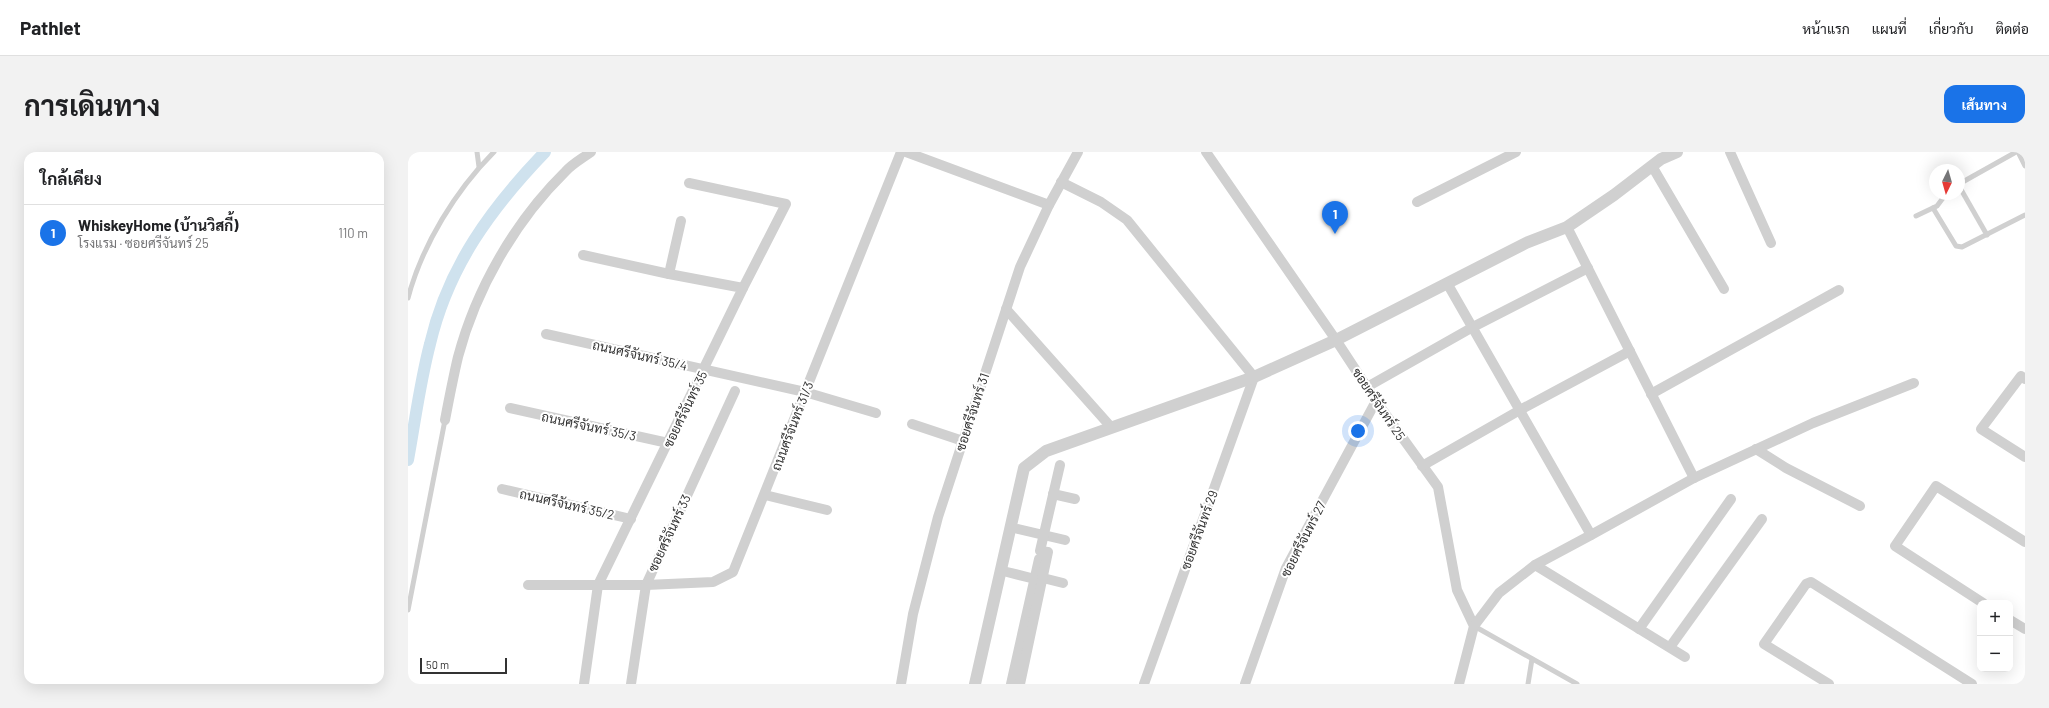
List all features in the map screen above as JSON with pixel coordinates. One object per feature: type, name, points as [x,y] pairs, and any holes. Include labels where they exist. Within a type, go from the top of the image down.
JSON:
[{"type":"street","points":[[445,420],[461,349],[478,301],[505,249],[534,207],[565,171],[592,152]]},
{"type":"street","name":"ถนนศรีจันทร์ 31/3","points":[[528,584],[646,585],[713,582],[733,572],[901,152]]},
{"type":"street","points":[[906,152],[1049,205]]},
{"type":"street","name":"ซอยศรีจันทร์ 31","points":[[901,684],[914,614],[938,517],[1006,309],[1020,267],[1049,205],[1078,152]]},
{"type":"street","name":"ซอยศรีจันทร์ 25","points":[[1206,152],[1336,340],[1376,401],[1438,487],[1457,590],[1474,626]]},
{"type":"street","points":[[1417,202],[1516,152]]},
{"type":"street","points":[[975,684],[1024,468],[1046,450],[1254,377],[1336,340],[1526,243],[1566,227],[1657,159],[1677,152]]},
{"type":"street","points":[[1730,152],[1771,243]]},
{"type":"street","points":[[1657,159],[1724,289]]},
{"type":"street","points":[[1061,182],[1101,202],[1127,220],[1254,377]]},
{"type":"street","name":"ซอยศรีจันทร์ 35","points":[[584,684],[598,585],[705,369],[743,288],[786,204],[689,183]]},
{"type":"street","points":[[669,274],[681,221]]},
{"type":"street","points":[[1566,227],[1694,478]]},
{"type":"street","points":[[583,255],[669,274],[743,288]]},
{"type":"street","points":[[1367,387],[1473,327],[1588,268]]},
{"type":"street","points":[[1448,283],[1590,534]]},
{"type":"street","points":[[1651,394],[1839,290]]},
{"type":"street","points":[[1006,309],[1112,427]]},
{"type":"street","name":"ถนนศรีจันทร์ 35/4","points":[[546,334],[805,392],[876,413]]},
{"type":"street","points":[[1422,466],[1520,410],[1630,351]]},
{"type":"street","points":[[2025,379],[2021,376],[1981,429],[2025,458]]},
{"type":"street","name":"ซอยศรีจันทร์ 29","points":[[1144,684],[1254,377]]},
{"type":"street","points":[[1459,684],[1474,626],[1499,593],[1535,566],[1590,534],[1694,478],[1813,423],[1914,383]]},
{"type":"street","name":"ซอยศรีจันทร์ 33","points":[[631,684],[646,585],[735,391]]},
{"type":"street","name":"ซอยศรีจันทร์ 27","points":[[1245,684],[1286,568],[1376,401]]},
{"type":"street","name":"ถนนศรีจันทร์ 35/3","points":[[510,408],[668,443]]},
{"type":"street","points":[[912,424],[963,442]]},
{"type":"street","points":[[1756,449],[1786,468],[1860,506]]},
{"type":"street","points":[[1011,684],[1039,578],[1048,552],[1040,551],[1060,465]]},
{"type":"street","points":[[1978,600],[1895,546],[1936,486],[2025,542]]},
{"type":"street","name":"ถนนศรีจันทร์ 35/2","points":[[502,489],[631,519]]},
{"type":"street","points":[[1053,494],[1075,499]]},
{"type":"street","points":[[765,495],[827,510]]},
{"type":"street","points":[[1639,628],[1731,499]]},
{"type":"street","points":[[1670,647],[1762,519]]},
{"type":"street","points":[[1018,529],[1065,540]]},
{"type":"street","points":[[1020,684],[1039,578],[1039,559]]},
{"type":"street","points":[[1535,566],[1685,656]]},
{"type":"street","points":[[1007,572],[1063,583]]},
{"type":"street","points":[[1829,684],[1764,644],[1806,584],[1811,582],[1972,684]]},
{"type":"street","points":[[2013,622],[2025,629]]},
{"type":"lane","points":[[477,152],[479,167]]},
{"type":"lane","points":[[408,298],[413,277],[440,221],[479,167],[494,152]]},
{"type":"lane","points":[[1965,182],[2017,152],[2025,166]]},
{"type":"lane","points":[[1965,196],[1987,235]]},
{"type":"lane","points":[[1916,216],[1940,204],[1942,200]]},
{"type":"lane","points":[[1933,208],[1956,246],[1965,247],[2025,215]]},
{"type":"lane","points":[[408,610],[445,420]]},
{"type":"lane","points":[[1474,626],[1577,684]]},
{"type":"lane","points":[[1528,684],[1532,659]]},
{"type":"waterway","points":[[408,460],[426,358],[438,316],[448,289],[460,264],[490,217],[525,173],[545,152]]},
{"type":"place","name":"WhiskeyHome (บ้านวิสกี้)","points":[[1335,234]]}]
